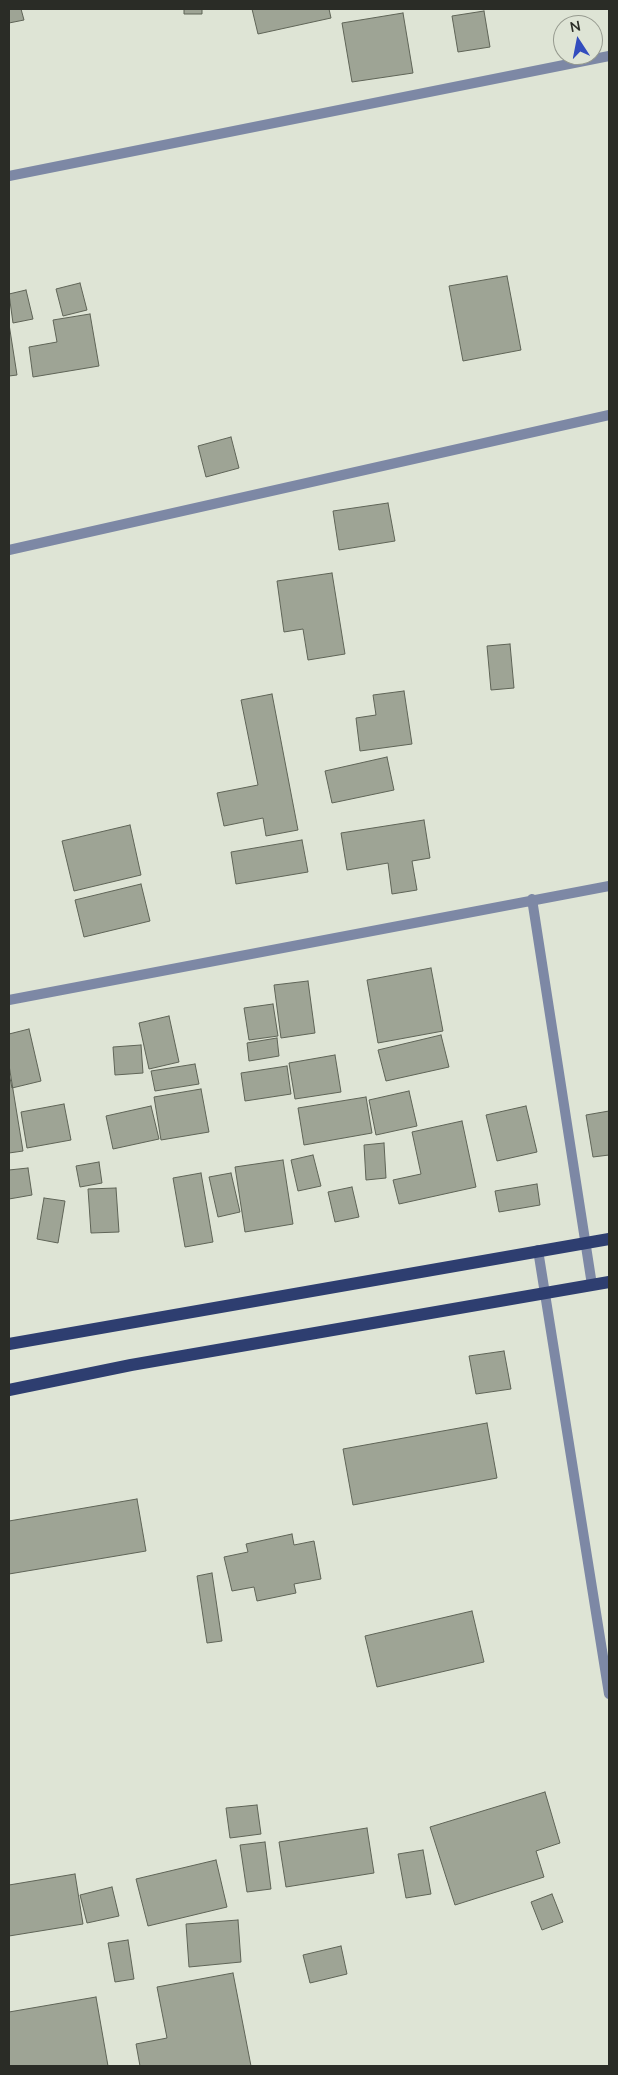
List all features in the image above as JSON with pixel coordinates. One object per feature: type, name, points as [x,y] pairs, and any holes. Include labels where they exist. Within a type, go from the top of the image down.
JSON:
[{"type":"main road","points":[[9,1344],[609,1239]]},
{"type":"main road","points":[[9,1390],[131,1365],[609,1282]]},
{"type":"street","points":[[9,176],[609,56]]},
{"type":"street","points":[[9,550],[609,415]]},
{"type":"street","points":[[9,1000],[532,899],[609,886]]},
{"type":"street","points":[[532,899],[592,1285]]},
{"type":"street","points":[[538,1250],[609,1694]]},
{"type":"building","points":[[9,9],[21,9],[24,20],[9,23]]},
{"type":"building","points":[[184,9],[202,9],[202,14],[184,14]]},
{"type":"building","points":[[252,9],[329,9],[331,18],[258,34]]},
{"type":"building","points":[[484,11],[490,47],[458,52],[452,16]]},
{"type":"building","points":[[403,13],[413,73],[352,82],[342,23]]},
{"type":"building","points":[[507,276],[521,350],[463,361],[449,286]]},
{"type":"building","points":[[80,283],[87,310],[63,316],[56,289]]},
{"type":"building","points":[[26,290],[33,319],[13,323],[9,294]]},
{"type":"building","points":[[90,314],[99,366],[33,377],[29,347],[57,342],[53,320]]},
{"type":"building","points":[[9,324],[17,375],[9,376]]},
{"type":"building","points":[[231,437],[239,468],[206,477],[198,446]]},
{"type":"building","points":[[388,503],[395,541],[339,550],[333,511]]},
{"type":"building","points":[[332,573],[345,654],[308,660],[303,629],[284,632],[277,581]]},
{"type":"building","points":[[510,644],[514,688],[491,690],[487,646]]},
{"type":"building","points":[[404,691],[412,744],[360,751],[356,718],[376,715],[373,695]]},
{"type":"building","points":[[272,694],[298,830],[266,836],[263,818],[224,826],[217,793],[258,785],[241,700]]},
{"type":"building","points":[[387,757],[394,790],[332,803],[325,771]]},
{"type":"building","points":[[424,820],[430,858],[412,861],[417,890],[392,894],[388,863],[347,870],[341,833]]},
{"type":"building","points":[[130,825],[141,875],[74,891],[62,841]]},
{"type":"building","points":[[302,840],[308,872],[236,884],[231,852]]},
{"type":"building","points":[[141,884],[150,921],[84,937],[75,900]]},
{"type":"building","points":[[431,968],[443,1031],[378,1043],[367,980]]},
{"type":"building","points":[[308,981],[315,1033],[281,1038],[274,985]]},
{"type":"building","points":[[273,1004],[278,1036],[249,1040],[244,1008]]},
{"type":"building","points":[[169,1016],[179,1062],[149,1069],[139,1023]]},
{"type":"building","points":[[29,1029],[41,1081],[12,1088],[9,1073],[9,1034]]},
{"type":"building","points":[[441,1035],[449,1067],[386,1081],[378,1050]]},
{"type":"building","points":[[277,1038],[279,1056],[249,1061],[247,1043]]},
{"type":"building","points":[[141,1045],[143,1073],[115,1075],[113,1047]]},
{"type":"building","points":[[335,1055],[341,1092],[295,1099],[289,1063]]},
{"type":"building","points":[[195,1064],[199,1084],[155,1091],[151,1071]]},
{"type":"building","points":[[9,1065],[23,1151],[9,1153]]},
{"type":"building","points":[[287,1066],[291,1094],[245,1101],[241,1073]]},
{"type":"building","points":[[201,1089],[209,1132],[161,1140],[154,1097]]},
{"type":"building","points":[[409,1091],[417,1126],[376,1135],[369,1100]]},
{"type":"building","points":[[366,1097],[372,1133],[304,1145],[298,1108]]},
{"type":"building","points":[[64,1104],[71,1140],[27,1148],[21,1112]]},
{"type":"building","points":[[151,1106],[159,1139],[113,1149],[106,1116]]},
{"type":"building","points":[[526,1106],[537,1152],[497,1161],[486,1115]]},
{"type":"building","points":[[609,1111],[609,1155],[593,1157],[586,1115]]},
{"type":"building","points":[[462,1121],[476,1187],[399,1204],[393,1180],[421,1174],[412,1132]]},
{"type":"building","points":[[384,1143],[386,1178],[366,1180],[364,1145]]},
{"type":"building","points":[[313,1155],[321,1186],[298,1191],[291,1160]]},
{"type":"building","points":[[283,1160],[293,1224],[245,1232],[235,1167]]},
{"type":"building","points":[[99,1162],[102,1183],[80,1187],[76,1166]]},
{"type":"building","points":[[28,1168],[32,1195],[9,1199],[9,1170]]},
{"type":"building","points":[[201,1173],[213,1242],[185,1247],[173,1178]]},
{"type":"building","points":[[231,1173],[240,1212],[218,1217],[209,1177]]},
{"type":"building","points":[[537,1184],[540,1205],[499,1212],[495,1191]]},
{"type":"building","points":[[352,1187],[359,1217],[335,1222],[328,1192]]},
{"type":"building","points":[[116,1188],[119,1232],[91,1233],[88,1189]]},
{"type":"building","points":[[44,1198],[65,1201],[58,1243],[37,1239]]},
{"type":"building","points":[[504,1351],[511,1389],[476,1394],[469,1356]]},
{"type":"building","points":[[487,1423],[497,1478],[353,1505],[343,1449]]},
{"type":"building","points":[[137,1499],[146,1551],[9,1574],[9,1521]]},
{"type":"building","points":[[292,1534],[294,1545],[314,1541],[321,1579],[294,1584],[296,1593],[257,1601],[254,1587],[232,1591],[224,1557],[248,1552],[246,1544]]},
{"type":"building","points":[[212,1573],[222,1641],[207,1643],[197,1576]]},
{"type":"building","points":[[472,1611],[484,1662],[377,1687],[365,1636]]},
{"type":"building","points":[[545,1792],[560,1843],[536,1851],[544,1877],[455,1905],[430,1827]]},
{"type":"building","points":[[257,1805],[261,1834],[230,1838],[226,1808]]},
{"type":"building","points":[[367,1828],[374,1873],[286,1887],[279,1842]]},
{"type":"building","points":[[265,1842],[271,1889],[247,1892],[240,1845]]},
{"type":"building","points":[[423,1850],[431,1894],[406,1898],[398,1854]]},
{"type":"building","points":[[216,1860],[227,1907],[148,1926],[136,1879]]},
{"type":"building","points":[[75,1874],[83,1924],[9,1936],[9,1885]]},
{"type":"building","points":[[112,1887],[119,1916],[87,1923],[80,1895]]},
{"type":"building","points":[[552,1894],[563,1922],[542,1930],[531,1902]]},
{"type":"building","points":[[238,1920],[241,1962],[189,1967],[186,1924]]},
{"type":"building","points":[[128,1940],[134,1979],[115,1982],[108,1943]]},
{"type":"building","points":[[341,1946],[347,1974],[310,1983],[303,1955]]},
{"type":"building","points":[[233,1973],[251,2066],[140,2066],[136,2044],[167,2038],[157,1987]]},
{"type":"building","points":[[96,1997],[108,2066],[9,2066],[9,2012]]}]
